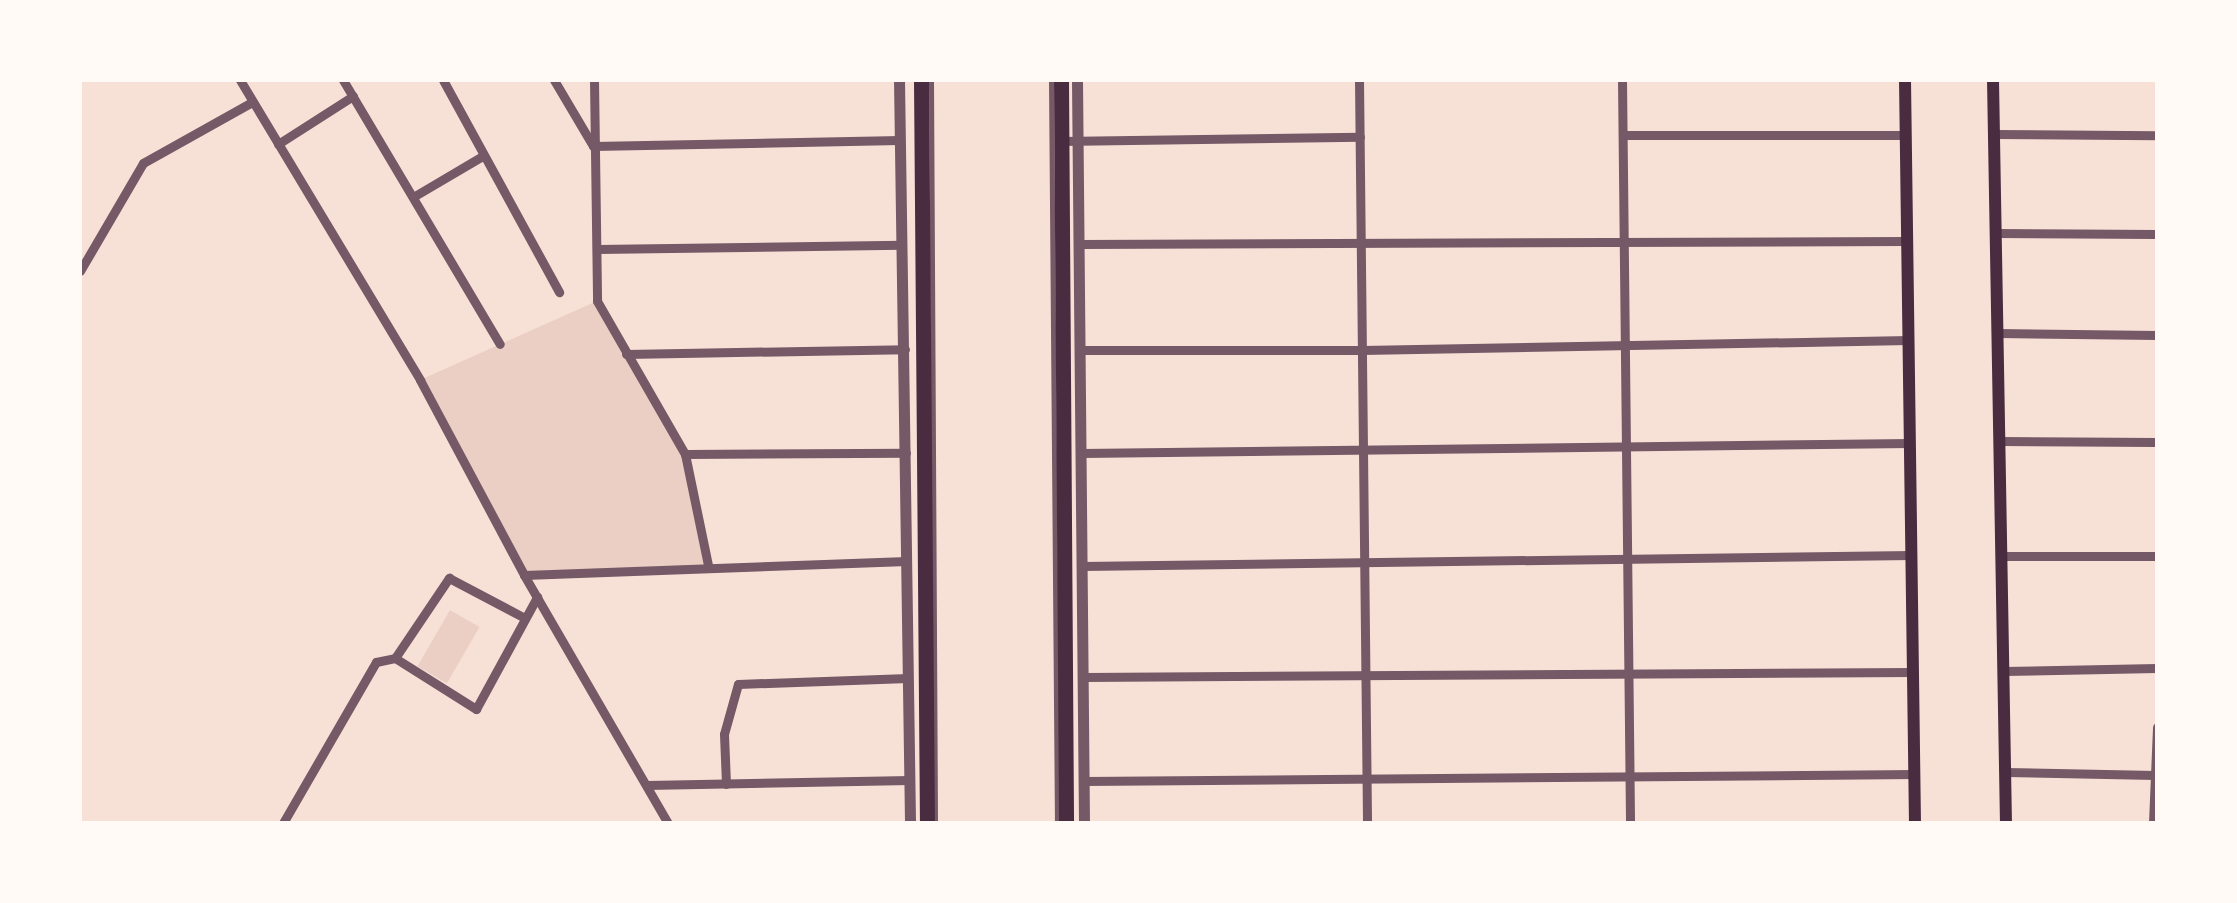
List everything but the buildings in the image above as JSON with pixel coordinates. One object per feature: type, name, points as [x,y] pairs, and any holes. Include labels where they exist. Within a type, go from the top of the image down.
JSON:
[{"type":"highway","points":[[921,80],[927,823]]},
{"type":"highway","points":[[1060,80],[1066,823]]},
{"type":"main road","points":[[1906,81],[1916,823]]},
{"type":"main road","points":[[1993,84],[2006,823]]},
{"type":"street","points":[[240,80],[420,380],[524,575],[668,823]]},
{"type":"street","points":[[343,80],[500,344]]},
{"type":"street","points":[[443,80],[560,292]]},
{"type":"street","points":[[554,80],[594,146]]},
{"type":"street","points":[[594,80],[596,301],[686,454],[708,566]]},
{"type":"street","points":[[899,80],[910,823]]},
{"type":"street","points":[[1078,80],[1084,823]]},
{"type":"street","points":[[1359,80],[1367,823]]},
{"type":"street","points":[[1622,80],[1630,823]]},
{"type":"street","points":[[278,144],[353,96]]},
{"type":"street","points":[[80,271],[143,163],[252,102]]},
{"type":"street","points":[[574,114],[595,108]]},
{"type":"street","points":[[1994,134],[2157,135]]},
{"type":"street","points":[[1623,135],[1906,135]]},
{"type":"street","points":[[1061,141],[1360,137]]},
{"type":"street","points":[[594,146],[922,140]]},
{"type":"street","points":[[413,197],[484,154]]},
{"type":"street","points":[[1996,233],[2157,234]]},
{"type":"street","points":[[1079,244],[1907,240]]},
{"type":"street","points":[[597,250],[902,245]]},
{"type":"street","points":[[1998,333],[2157,335]]},
{"type":"street","points":[[1081,350],[1362,350],[1908,340]]},
{"type":"street","points":[[626,354],[904,350]]},
{"type":"street","points":[[2000,441],[2157,442]]},
{"type":"street","points":[[1082,454],[1910,444]]},
{"type":"street","points":[[686,454],[906,453]]},
{"type":"street","points":[[1082,566],[1912,554]]},
{"type":"street","points":[[2002,556],[2157,556]]},
{"type":"street","points":[[524,575],[907,561]]},
{"type":"street","points":[[283,823],[376,662],[395,658],[450,578],[525,618]]},
{"type":"street","points":[[395,658],[476,709],[537,597]]},
{"type":"street","points":[[2004,672],[2157,668]]},
{"type":"street","points":[[1084,677],[1913,672]]},
{"type":"street","points":[[726,784],[724,734],[738,684],[908,678]]},
{"type":"street","points":[[2153,823],[2157,728]]},
{"type":"street","points":[[2006,772],[2155,775]]},
{"type":"street","points":[[1084,781],[1915,774]]},
{"type":"street","points":[[647,785],[910,780]]},
{"type":"lane","points":[[930,80],[935,823]]},
{"type":"lane","points":[[1051,80],[1057,823]]},
{"type":"shaded area","points":[[597,301],[685,454],[708,565],[524,575],[420,380]]},
{"type":"shaded area","points":[[450,610],[479,627],[447,683],[418,666]]}]
